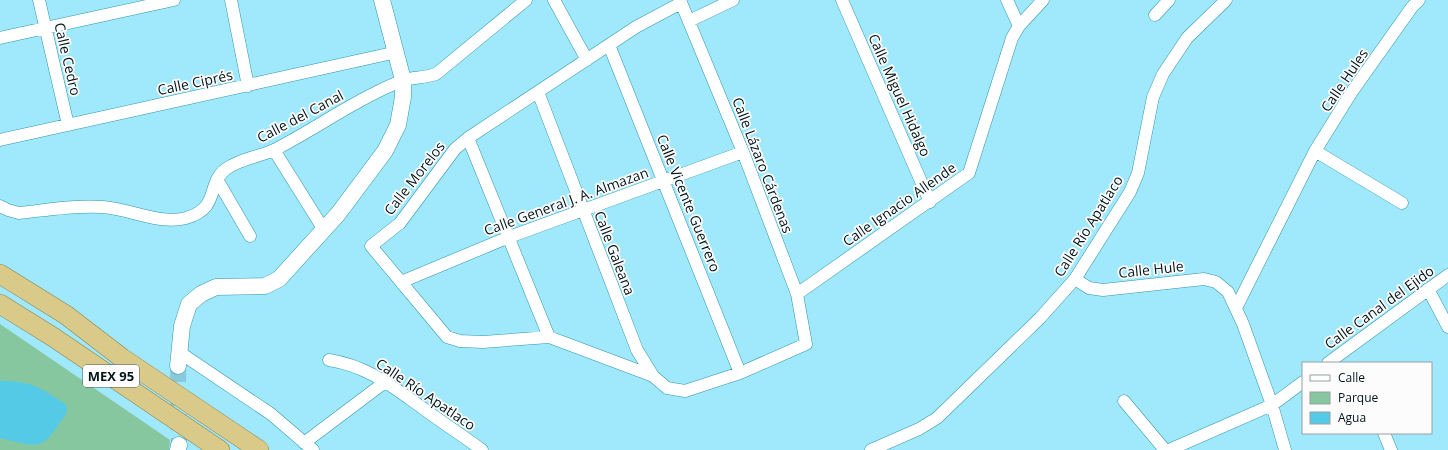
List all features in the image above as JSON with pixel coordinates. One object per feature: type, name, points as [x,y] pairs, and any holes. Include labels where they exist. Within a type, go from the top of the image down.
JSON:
[{"type":"highway","name":"MEX 95","points":[[0,274],[66,314],[122,358],[259,450]]},
{"type":"highway","name":"MEX 95","points":[[0,304],[53,337],[220,450]]},
{"type":"main road","points":[[179,359],[182,326],[190,304],[201,294],[216,286],[265,286],[279,279],[324,230],[385,151],[398,125],[403,97],[403,80],[382,0]]},
{"type":"street","name":"Calle Cedro","points":[[39,0],[68,125]]},
{"type":"street","points":[[0,38],[174,0]]},
{"type":"street","points":[[231,0],[248,86]]},
{"type":"street","name":"Calle del Canal","points":[[0,206],[19,213],[104,207],[169,220],[198,214],[208,206],[218,180],[224,170],[240,161],[274,150],[370,95],[403,80],[425,78],[436,74],[526,0]]},
{"type":"street","points":[[554,0],[587,60]]},
{"type":"street","points":[[689,21],[733,0]]},
{"type":"street","name":"Calle Miguel Hidalgo","points":[[842,0],[930,202]]},
{"type":"street","points":[[1007,0],[1019,26]]},
{"type":"street","name":"Calle Ignacio Allende","points":[[797,294],[930,202],[969,173],[1012,38],[1019,26],[1043,0]]},
{"type":"street","points":[[1155,15],[1169,0]]},
{"type":"street","name":"Calle Río Apatlaco","points":[[871,450],[919,429],[937,418],[1040,318],[1075,279],[1130,192],[1138,173],[1152,97],[1163,74],[1186,38],[1226,0]]},
{"type":"street","name":"Calle Hules","points":[[1236,308],[1299,180],[1315,151],[1351,93],[1412,7],[1419,0]]},
{"type":"street","name":"Calle Morelos","points":[[653,376],[549,337],[483,342],[460,341],[447,337],[371,246],[400,223],[455,149],[468,138],[636,27],[681,2]]},
{"type":"street","name":"Calle Lázaro Cárdenas","points":[[681,2],[744,152],[797,294],[806,344],[740,373]]},
{"type":"street","name":"Calle Vicente Guerrero","points":[[609,45],[740,373]]},
{"type":"street","name":"Calle Ciprés","points":[[0,140],[396,52]]},
{"type":"street","name":"Calle Galeana","points":[[538,92],[637,350],[653,376]]},
{"type":"street","points":[[468,138],[549,337]]},
{"type":"street","points":[[274,150],[324,230]]},
{"type":"street","points":[[1315,151],[1402,203]]},
{"type":"street","name":"Calle General J. A. Almazan","points":[[400,282],[509,237],[744,152]]},
{"type":"street","points":[[218,180],[250,236]]},
{"type":"street","name":"Calle Canal del Ejido","points":[[1329,362],[1448,275]]},
{"type":"street","name":"Calle Hule","points":[[1075,279],[1089,288],[1103,290],[1204,279],[1216,282],[1228,292],[1236,308]]},
{"type":"street","points":[[1428,289],[1448,327]]},
{"type":"street","points":[[1236,308],[1272,405],[1285,450]]},
{"type":"street","points":[[179,359],[271,414],[308,446],[385,382]]},
{"type":"street","name":"Calle Río Apatlaco","points":[[329,360],[345,362],[362,368],[385,382],[482,450]]},
{"type":"street","points":[[653,376],[667,388],[685,391],[740,373]]},
{"type":"street","points":[[1169,450],[1272,405],[1302,383]]},
{"type":"street","points":[[1124,401],[1165,450]]},
{"type":"street","points":[[1384,434],[1391,450]]},
{"type":"green space","points":[[0,324],[170,440],[169,450],[0,450]]},
{"type":"water","points":[[0,381],[20,382],[35,386],[49,393],[65,404],[67,412],[46,440],[34,445],[0,438]]},
{"type":"tunnel","points":[[178,366],[179,445]]}]
